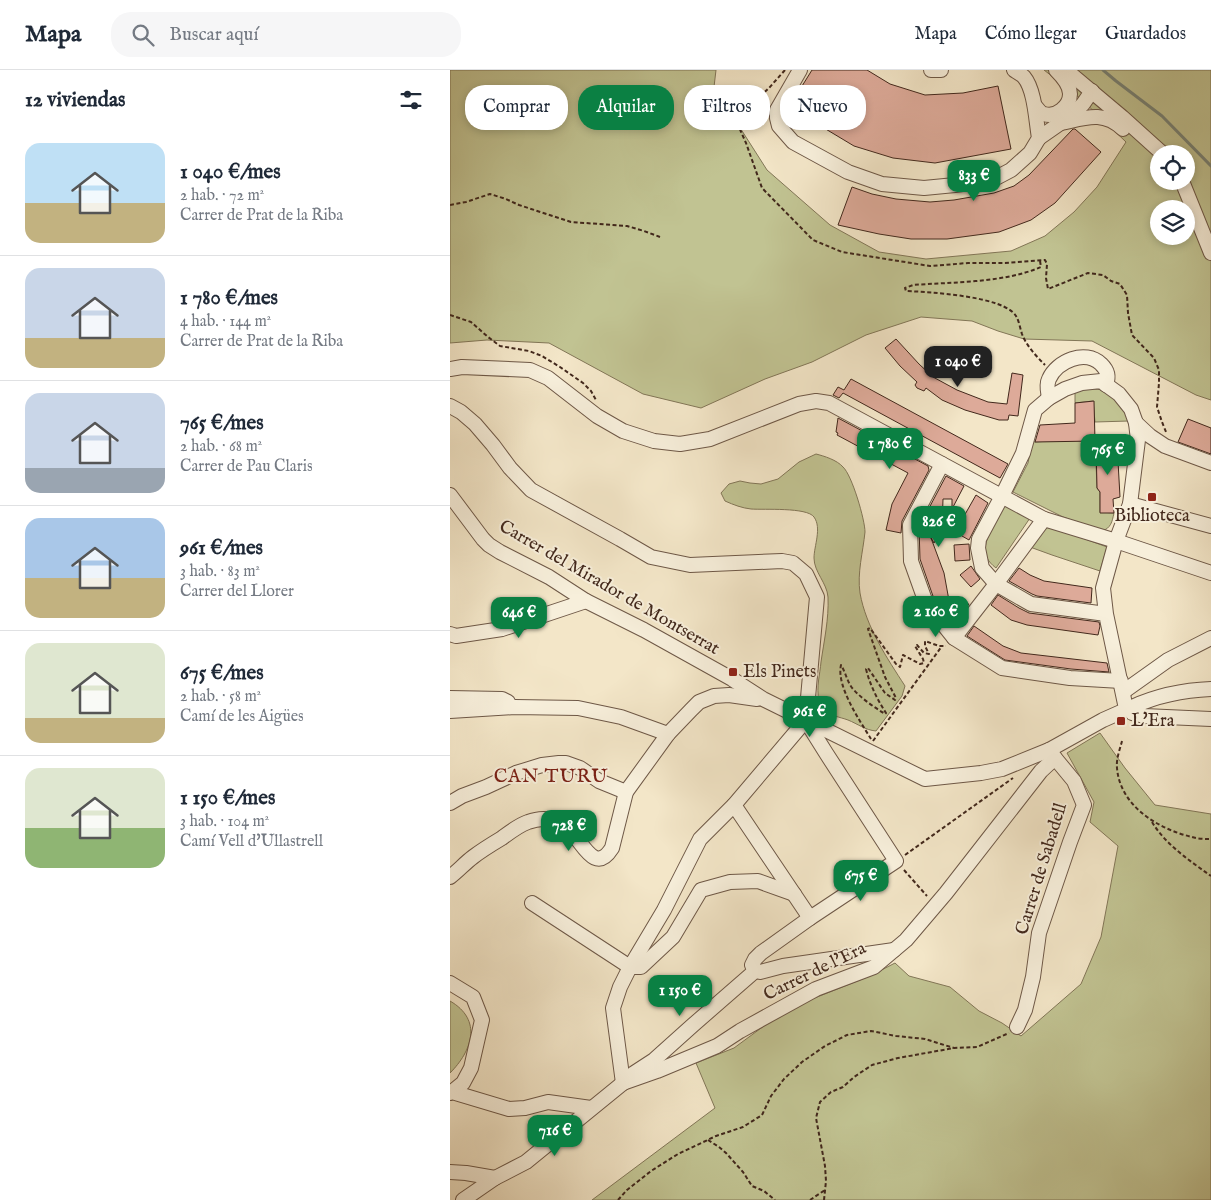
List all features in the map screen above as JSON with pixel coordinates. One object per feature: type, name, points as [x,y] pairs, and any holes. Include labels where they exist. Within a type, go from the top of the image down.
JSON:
[{"type":"street","points":[[800,70],[777,110],[779,126],[793,142],[848,172],[882,184],[924,188],[992,180],[1011,170],[1030,153],[1039,138],[1061,123],[1083,104],[1091,91]]},
{"type":"street","points":[[931,70],[941,70]]},
{"type":"street","points":[[1014,70],[1024,77],[1028,85],[1035,106],[1039,138]]},
{"type":"street","points":[[1056,70],[1065,80],[1070,98]]},
{"type":"street","points":[[1066,70],[1151,143]]},
{"type":"street","points":[[1035,106],[1044,114],[1052,115],[1064,108],[1070,98],[1076,94],[1091,91]]},
{"type":"street","points":[[1061,123],[1088,117],[1106,118],[1116,122],[1139,144],[1151,143]]},
{"type":"street","points":[[1186,190],[1211,253]]},
{"type":"street","points":[[1049,398],[1048,380],[1064,364],[1076,358],[1089,357],[1097,360],[1108,374],[1106,385]]},
{"type":"street","points":[[450,369],[530,370],[548,378],[597,416],[623,431],[654,441],[680,444],[710,439],[799,404],[829,403],[1044,519],[1211,573]]},
{"type":"street","points":[[1106,614],[1032,604],[996,584],[982,568],[978,548],[979,539],[1022,453],[1035,410],[1049,398],[1065,389],[1082,383],[1101,381],[1119,394],[1131,409],[1136,423],[1138,440],[1130,504],[1116,541],[1103,588],[1106,614],[1126,701]]},
{"type":"street","points":[[450,406],[475,424],[510,468],[531,490],[651,557],[690,565],[793,563],[806,574],[817,597],[806,720],[734,805],[700,839],[664,910],[620,987],[613,1008],[623,1084]]},
{"type":"street","points":[[1136,423],[1165,446],[1211,464]]},
{"type":"street","points":[[942,464],[910,525],[911,561],[926,603],[951,642],[1002,668],[1070,678],[1126,701],[1144,716],[1211,719]]},
{"type":"street","name":"Carrer del Mirador de Montserrat","points":[[450,494],[483,539],[500,552],[549,577],[586,601],[644,630],[763,699],[925,779],[981,773],[1052,754],[1103,720],[1126,701]]},
{"type":"street","points":[[1130,504],[1211,526]]},
{"type":"street","points":[[951,642],[1044,519]]},
{"type":"street","points":[[450,634],[456,636],[502,629],[586,601]]},
{"type":"street","points":[[1126,701],[1168,660],[1211,638]]},
{"type":"street","points":[[1126,701],[1144,701],[1194,690],[1211,689]]},
{"type":"street","points":[[450,877],[473,857],[520,826],[540,819],[558,822],[572,832],[593,858],[603,857],[612,848],[626,792],[668,734],[699,702],[721,694],[763,699]]},
{"type":"street","points":[[450,698],[502,699],[515,707]]},
{"type":"street","points":[[450,711],[515,707],[578,708],[621,717],[668,734]]},
{"type":"street","points":[[755,971],[752,966],[755,959],[810,918],[896,861],[806,720]]},
{"type":"street","name":"Carrer de l'Era","points":[[623,1084],[657,1072],[717,1046],[740,1031],[816,989],[874,967],[906,940],[936,906],[1041,771],[1052,754]]},
{"type":"street","name":"Carrer de Sabadell","points":[[1017,1027],[1025,1010],[1034,977],[1039,933],[1084,805],[1074,781],[1052,754]]},
{"type":"street","points":[[450,803],[516,772],[542,765],[559,763],[566,763],[580,768],[599,782],[626,792]]},
{"type":"street","points":[[734,805],[810,918]]},
{"type":"street","points":[[532,903],[630,967],[642,967],[672,937],[701,890],[730,882],[758,880],[794,894]]},
{"type":"street","points":[[463,1200],[495,1178],[526,1162],[634,1073],[654,1060],[755,971],[760,972],[783,966],[894,950]]},
{"type":"street","points":[[450,983],[473,997],[482,1020],[471,1068],[463,1083],[451,1092]]},
{"type":"street","points":[[451,1092],[509,1109],[525,1108],[548,1102],[591,1108]]},
{"type":"street","points":[[450,1172],[495,1178]]},
{"type":"path","points":[[785,70],[741,114],[738,125],[762,188],[813,240],[842,252],[930,266],[968,263],[1005,264],[1045,260],[1047,264],[1046,278],[1048,289],[1088,273],[1103,275],[1111,281],[1120,284],[1127,294],[1132,335],[1154,358],[1159,370],[1157,407],[1168,436],[1165,446]]},
{"type":"path","points":[[450,205],[496,194],[519,205],[571,222],[627,226],[660,237]]},
{"type":"path","points":[[1040,260],[1040,267],[1030,271],[995,278],[913,285],[905,288],[906,291],[981,299],[997,303],[1011,310],[1016,316],[1022,336],[1033,353],[1052,375]]},
{"type":"path","points":[[895,700],[896,698],[885,677],[868,629],[870,628],[900,668],[903,655],[920,664],[924,663],[915,646],[917,645],[929,654],[925,642],[942,646]]},
{"type":"path","points":[[872,746],[890,717],[942,646],[951,642]]},
{"type":"path","points":[[873,742],[858,719],[843,686],[840,670],[841,664],[853,690],[890,717]]},
{"type":"path","points":[[885,713],[875,696],[866,669],[868,668],[885,693],[900,704]]},
{"type":"path","points":[[1122,741],[1117,766],[1119,779],[1128,798],[1143,815],[1164,828],[1193,838],[1211,839]]},
{"type":"path","points":[[936,906],[896,861],[1019,773]]},
{"type":"path","points":[[1151,820],[1158,832],[1188,860],[1211,876]]},
{"type":"path","points":[[824,1200],[825,1166],[816,1118],[820,1102],[872,1065],[898,1058],[954,1048],[977,1047],[1003,1036],[1017,1027]]},
{"type":"path","points":[[618,1200],[651,1170],[678,1154],[716,1136],[742,1127],[762,1115],[771,1096],[784,1079],[802,1062],[825,1046],[847,1035],[871,1031],[925,1039],[954,1048]]},
{"type":"path","points":[[708,1140],[726,1153],[743,1172],[752,1186],[764,1191],[775,1200]]},
{"type":"path","points":[[810,1200],[825,1190]]},
{"type":"green space","points":[[450,70],[716,70],[714,85],[684,85],[684,130],[741,130],[767,170],[830,225],[879,252],[926,259],[1011,251],[1045,236],[1074,212],[1097,187],[1126,142],[1080,98],[1044,70],[1211,70],[1211,400],[1196,395],[1092,341],[1024,339],[972,321],[921,317],[866,335],[812,362],[765,379],[701,408],[643,394],[549,343],[487,340],[450,343]]},
{"type":"green space","points":[[1085,388],[1110,393],[1119,402],[1129,421],[1095,422],[1093,401],[1075,403],[1075,391]]},
{"type":"green space","points":[[1095,439],[1100,512],[1114,513],[1111,524],[1105,530],[1102,531],[1063,517],[1013,492],[1028,463],[1032,442]]},
{"type":"green space","points":[[816,454],[837,462],[847,472],[854,488],[865,532],[859,578],[863,606],[878,642],[905,686],[902,696],[876,731],[829,714],[819,703],[818,686],[827,622],[828,597],[814,558],[818,532],[814,517],[810,514],[794,510],[741,507],[725,501],[721,493],[729,484],[740,481],[761,484],[778,479],[799,462]]},
{"type":"green space","points":[[1003,504],[1030,518],[996,568],[987,558],[985,548]]},
{"type":"green space","points":[[1047,525],[1107,547],[1100,571],[1030,547]]},
{"type":"green space","points":[[1100,733],[1155,805],[1211,814],[1211,1200],[592,1200],[715,1108],[696,1063],[734,1048],[787,1009],[870,976],[895,963],[909,976],[950,987],[979,1011],[1021,1036],[1081,984],[1101,937],[1118,846],[1090,822],[1094,802],[1067,753]]},
{"type":"green space","points":[[450,1001],[467,1017],[471,1036],[464,1055],[450,1073]]},
{"type":"building","points":[[812,70],[867,70],[890,84],[925,95],[963,93],[998,86],[1011,149],[935,163],[893,158],[854,146],[827,130],[866,130],[866,85],[803,85]]},
{"type":"building","points":[[1073,129],[1101,152],[1055,203],[1031,220],[999,232],[947,239],[911,239],[838,225],[852,187],[896,199],[930,202],[994,193],[1014,186],[1029,175]]},
{"type":"building","points":[[896,339],[933,377],[957,390],[988,402],[1007,404],[1012,373],[1023,375],[1018,416],[1009,415],[1008,420],[999,420],[965,410],[942,400],[926,388],[924,391],[917,388],[915,385],[917,382],[885,348]]},
{"type":"building","points":[[851,379],[1008,464],[1000,478],[843,393],[839,398],[833,395],[838,387],[844,390]]},
{"type":"building","points":[[1094,401],[1095,441],[1035,442],[1040,425],[1075,423],[1075,403]]},
{"type":"building","points":[[838,418],[928,466],[929,470],[902,521],[901,533],[886,530],[892,504],[908,473],[837,435]]},
{"type":"building","points":[[1188,419],[1211,428],[1211,454],[1178,442]]},
{"type":"building","points":[[1117,443],[1120,497],[1113,499],[1114,513],[1100,513],[1100,492],[1097,488],[1096,445]]},
{"type":"building","points":[[946,476],[964,486],[952,509],[952,499],[943,499],[942,529],[934,543],[931,538],[944,573],[950,606],[958,605],[958,596],[966,604],[969,604],[953,623],[934,599],[920,559],[919,527]]},
{"type":"building","points":[[976,495],[988,503],[969,540],[955,532]]},
{"type":"building","points":[[969,544],[970,560],[955,561],[954,545]]},
{"type":"building","points":[[971,566],[980,579],[971,587],[960,575]]},
{"type":"building","points":[[1019,568],[1044,581],[1092,588],[1091,603],[1032,594],[1009,581]]},
{"type":"building","points":[[998,595],[1029,613],[1099,622],[1098,635],[1027,625],[1011,620],[991,605]]},
{"type":"building","points":[[974,626],[1003,646],[1021,653],[1107,663],[1109,672],[1005,660],[967,636]]},
{"type":"waterway","points":[[1103,70],[1162,116],[1211,166]]},
{"type":"place","name":"Biblioteca","points":[[1152,497]]},
{"type":"place","name":"Els Pinets","points":[[733,672]]},
{"type":"place","name":"L'Era","points":[[1121,721]]},
{"type":"district","name":"CAN TURU","points":[[551,777]]}]
